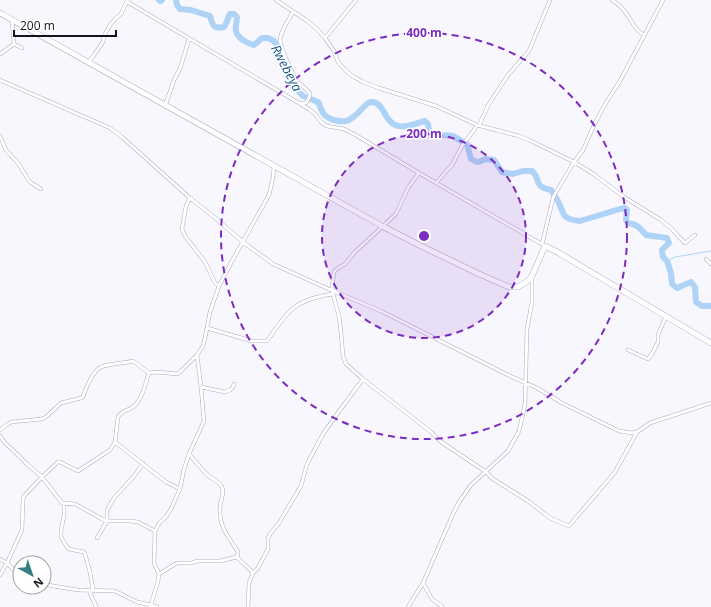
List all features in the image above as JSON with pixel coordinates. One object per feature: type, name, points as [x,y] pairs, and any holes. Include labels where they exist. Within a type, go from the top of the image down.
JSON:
[{"type":"main road","points":[[0,13],[382,226],[465,268],[509,287],[518,287],[528,281],[532,276],[544,245],[711,343]]},
{"type":"street","points":[[276,0],[317,29],[334,51],[338,62],[346,71],[362,82],[436,106],[478,125],[529,140],[574,162],[592,173],[624,197],[661,220],[685,242],[695,236]]},
{"type":"street","points":[[284,5],[286,0]]},
{"type":"street","points":[[325,38],[356,0]]},
{"type":"street","points":[[612,0],[619,5],[628,16],[637,31],[644,35]]},
{"type":"street","points":[[88,63],[103,42],[104,36],[110,25],[121,14],[127,1],[309,109],[322,123],[327,126],[344,129],[354,134],[544,245],[545,232],[556,192],[583,150],[595,123],[620,81],[662,0]]},
{"type":"street","points":[[436,182],[452,165],[466,139],[478,125],[489,104],[508,75],[529,51],[549,1]]},
{"type":"street","points":[[293,12],[280,39],[296,80],[308,91],[310,95],[306,103],[299,103]]},
{"type":"street","points":[[12,20],[14,44]]},
{"type":"street","points":[[165,106],[174,80],[180,69],[189,39]]},
{"type":"street","points":[[14,44],[22,48]]},
{"type":"street","points":[[0,54],[14,44]]},
{"type":"street","points":[[0,80],[110,128],[190,198],[243,242],[273,264],[333,292],[381,311],[537,388],[562,403],[619,431],[632,433],[637,432],[650,423],[711,403]]},
{"type":"street","points":[[0,136],[6,150],[18,163],[30,182],[40,189]]},
{"type":"street","points":[[0,430],[11,422],[42,419],[61,403],[83,397],[86,386],[94,374],[102,367],[133,361],[149,373],[157,372],[177,374],[180,372],[203,346],[210,312],[219,286],[269,195],[274,166]]},
{"type":"street","points":[[419,173],[408,188],[396,214],[355,252],[345,264],[334,272],[332,286],[340,316],[342,356],[346,364],[440,440],[486,472],[493,479],[528,501],[550,518],[569,526],[615,472],[637,432]]},
{"type":"street","points":[[190,198],[186,206],[182,229],[185,236],[205,262],[215,283],[219,286]]},
{"type":"street","points":[[706,259],[711,264]]},
{"type":"street","points":[[408,607],[423,583],[459,502],[471,486],[508,451],[519,431],[525,404],[527,329],[532,302],[532,276]]},
{"type":"street","points":[[207,328],[252,341],[267,341],[279,324],[294,308],[301,303],[333,292]]},
{"type":"street","points":[[628,350],[648,359],[658,342],[658,336],[666,316]]},
{"type":"street","points":[[150,606],[159,574],[154,563],[155,531],[160,522],[166,517],[171,509],[180,489],[189,454],[204,421],[197,354]]},
{"type":"street","points":[[0,575],[7,564],[22,530],[24,496],[58,462],[78,471],[110,450],[115,442],[118,418],[120,414],[132,407],[137,402],[141,396],[149,373]]},
{"type":"street","points":[[248,607],[249,583],[253,573],[258,568],[268,550],[268,538],[270,534],[301,486],[307,464],[324,434],[363,379]]},
{"type":"street","points":[[201,387],[225,392],[230,390],[234,384]]},
{"type":"street","points":[[0,436],[28,466],[42,477],[62,503],[75,504],[107,521],[138,522],[155,531]]},
{"type":"street","points":[[115,442],[166,482],[180,489]]},
{"type":"street","points":[[189,454],[222,486],[224,491],[220,507],[220,521],[224,532],[238,552],[237,557],[253,573]]},
{"type":"street","points":[[97,538],[107,521],[107,510],[114,498],[143,463]]},
{"type":"street","points":[[64,503],[61,537],[69,549],[84,552],[90,572],[90,596],[96,604],[96,607]]},
{"type":"street","points":[[159,574],[177,564],[198,561],[220,561],[237,557]]},
{"type":"street","points":[[0,559],[12,569]]},
{"type":"street","points":[[423,583],[432,599],[443,607]]},
{"type":"street","points":[[52,586],[78,590],[115,591],[137,602],[157,607]]},
{"type":"waterway","name":"Rwebeya","points":[[176,0],[180,9],[191,10],[210,16],[214,26],[218,28],[224,27],[230,14],[234,14],[237,17],[237,34],[249,43],[254,45],[262,38],[268,38],[274,41],[286,65],[292,84],[303,96],[318,102],[323,113],[333,120],[349,120],[368,103],[373,102],[381,107],[393,124],[405,126],[425,121],[428,124],[431,133],[436,135],[453,136],[467,144],[471,159],[474,161],[478,162],[487,159],[494,160],[502,172],[513,174],[523,171],[532,171],[537,177],[539,185],[551,190],[567,218],[580,221],[625,208],[627,210],[626,220],[628,223],[634,224],[646,235],[667,238],[669,243],[662,250],[663,257],[667,261],[671,273],[672,284],[677,288],[691,282],[695,287],[696,302],[702,306],[711,306]]},
{"type":"waterway","points":[[667,261],[675,257],[711,251]]}]
